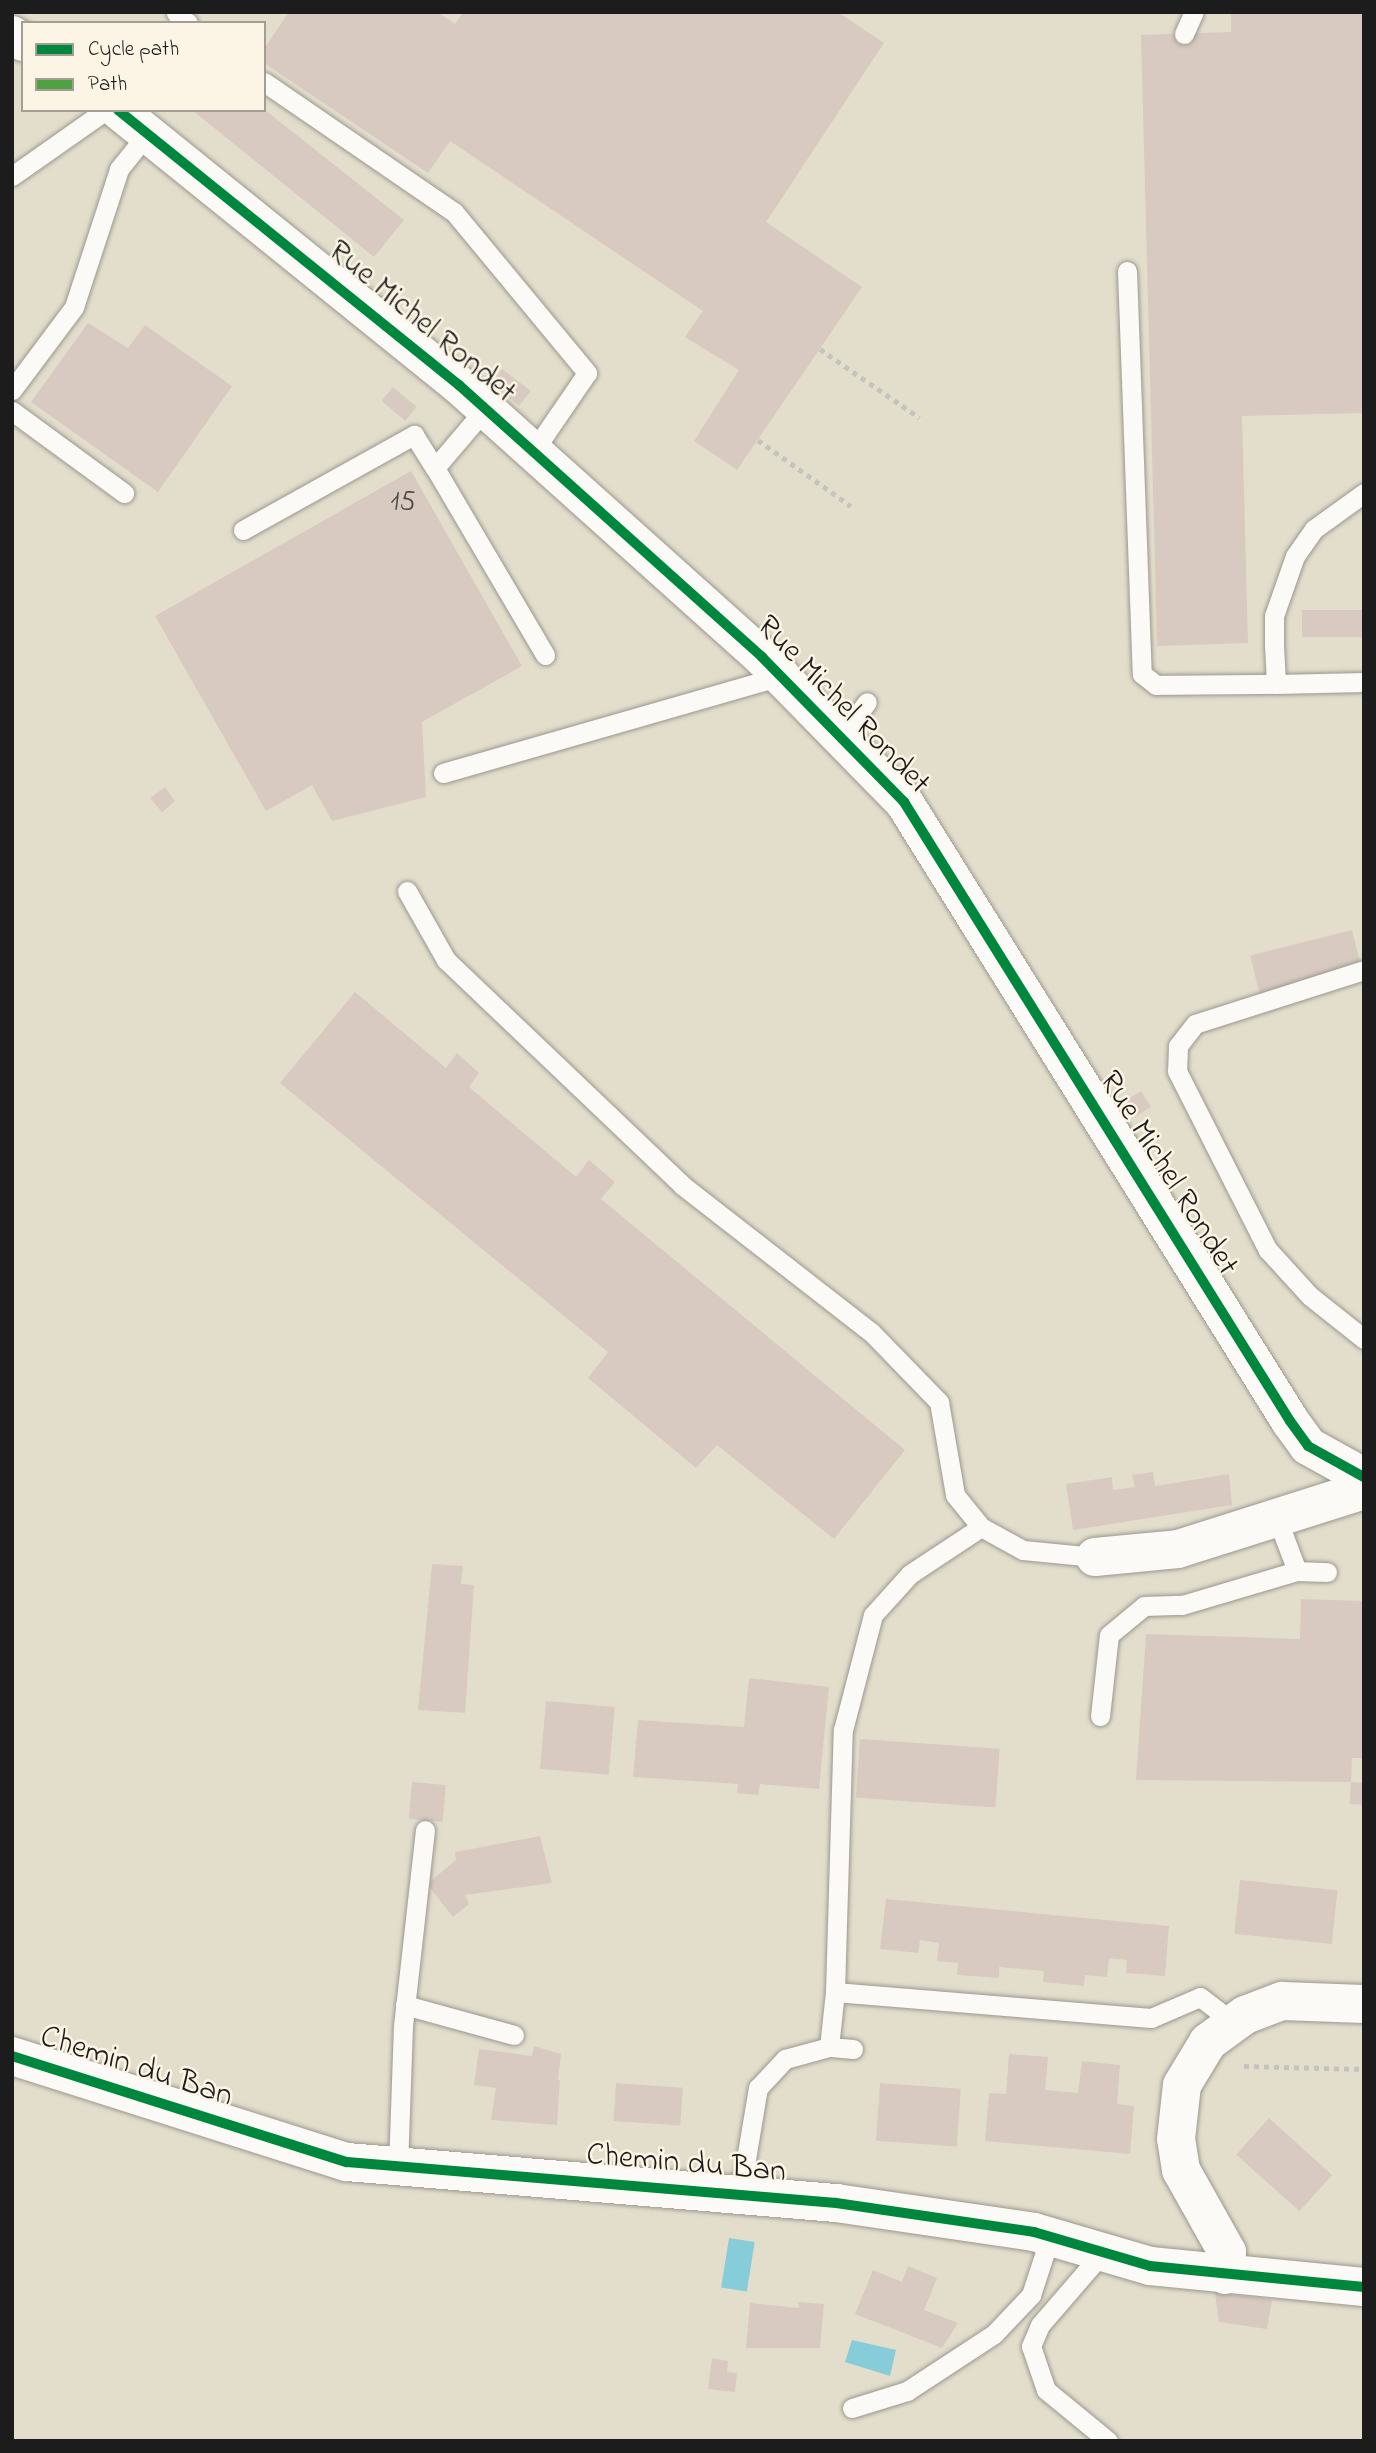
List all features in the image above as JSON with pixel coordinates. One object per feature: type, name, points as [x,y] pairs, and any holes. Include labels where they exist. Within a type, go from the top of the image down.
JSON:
[{"type":"street","name":"Rue Michel Rondet","points":[[132,122],[485,409],[781,676],[904,802],[1308,1446],[1364,1477]]},
{"type":"street","points":[[1095,1558],[1178,1549],[1278,1521],[1364,1490]]},
{"type":"street","points":[[1225,2275],[1227,2252],[1181,2170],[1176,2139],[1182,2085],[1208,2042],[1234,2023],[1282,2001],[1364,2004]]},
{"type":"street","name":"Chemin du Ban","points":[[12,2056],[304,2151],[398,2168],[836,2203],[1051,2237],[1150,2266],[1364,2287]]},
{"type":"lane","points":[[1184,34],[1194,12]]},
{"type":"lane","points":[[266,83],[454,212],[587,373],[533,453]]},
{"type":"lane","points":[[12,176],[103,112]]},
{"type":"lane","points":[[12,390],[74,307],[132,122]]},
{"type":"lane","points":[[1127,271],[1142,674],[1156,685],[1364,682]]},
{"type":"lane","points":[[435,468],[485,409]]},
{"type":"lane","points":[[12,411],[124,493]]},
{"type":"lane","points":[[243,530],[414,435],[545,655]]},
{"type":"lane","points":[[1276,684],[1274,616],[1295,556],[1314,529],[1364,493]]},
{"type":"lane","points":[[443,773],[781,676]]},
{"type":"lane","points":[[841,738],[867,702]]},
{"type":"lane","points":[[407,891],[456,970],[682,1185],[871,1332],[939,1402],[955,1494],[981,1527],[1023,1550],[1095,1558]]},
{"type":"lane","points":[[1364,970],[1195,1024],[1178,1046],[1177,1071],[1268,1250],[1310,1296],[1364,1339]]},
{"type":"lane","points":[[1278,1521],[1297,1571]]},
{"type":"lane","points":[[829,2047],[835,1992],[843,1730],[873,1615],[910,1574],[981,1527]]},
{"type":"lane","points":[[1100,1716],[1109,1635],[1144,1606],[1182,1605],[1297,1571],[1327,1572]]},
{"type":"lane","points":[[398,2168],[405,2005],[425,1830]]},
{"type":"lane","points":[[835,1992],[1151,2018],[1200,1997],[1234,2023]]},
{"type":"lane","points":[[405,2005],[514,2035]]},
{"type":"lane","points":[[740,2195],[758,2088],[785,2059],[829,2047],[853,2049]]},
{"type":"lane","points":[[852,2408],[907,2391],[993,2334],[1031,2295],[1051,2237]]},
{"type":"lane","points":[[1103,2252],[1040,2325],[1031,2346],[1046,2390],[1108,2441]]},
{"type":"path","points":[[820,349],[919,418]]},
{"type":"path","points":[[758,440],[851,506]]},
{"type":"path","points":[[1194,2065],[1364,2069]]},
{"type":"water","points":[[729,2238],[755,2242],[747,2291],[721,2287]]},
{"type":"water","points":[[852,2340],[896,2350],[890,2376],[845,2362]]},
{"type":"building","points":[[289,12],[438,12],[455,24],[463,12],[838,12],[884,43],[766,222],[862,287],[737,470],[694,441],[739,370],[685,337],[703,311],[450,141],[428,173],[266,64],[266,46]]},
{"type":"building","points":[[1231,12],[1364,12],[1364,413],[1242,416],[1248,643],[1157,646],[1141,35],[1231,32]]},
{"type":"building","points":[[266,111],[404,220],[374,257],[194,112]]},
{"type":"building","points":[[88,323],[128,348],[145,325],[232,386],[158,492],[31,402]]},
{"type":"building","points":[[502,369],[531,391],[519,406],[491,384]]},
{"type":"building","points":[[393,387],[417,407],[405,421],[381,401]]},
{"type":"building","points":[[411,471],[522,666],[422,722],[426,797],[332,821],[312,785],[266,811],[155,616]]},
{"type":"building","points":[[1302,610],[1364,610],[1364,637],[1302,637]]},
{"type":"building","points":[[165,787],[175,801],[162,812],[150,798]]},
{"type":"building","points":[[1352,930],[1362,969],[1260,994],[1250,955]]},
{"type":"building","points":[[355,992],[446,1068],[457,1053],[479,1073],[469,1087],[576,1177],[589,1160],[615,1182],[601,1199],[905,1450],[834,1539],[717,1445],[696,1468],[588,1378],[608,1352],[280,1083]]},
{"type":"building","points":[[1141,1091],[1151,1107],[1135,1117],[1125,1101]]},
{"type":"building","points":[[1153,1472],[1155,1486],[1229,1474],[1232,1505],[1073,1530],[1066,1484],[1112,1477],[1113,1490],[1135,1487],[1132,1475]]},
{"type":"building","points":[[432,1564],[463,1566],[461,1584],[474,1585],[465,1713],[418,1710]]},
{"type":"building","points":[[1301,1599],[1364,1601],[1364,1758],[1352,1758],[1351,1782],[1136,1780],[1146,1634],[1300,1639]]},
{"type":"building","points":[[749,1678],[829,1687],[819,1789],[760,1784],[758,1795],[737,1793],[738,1784],[633,1777],[638,1720],[744,1727]]},
{"type":"building","points":[[546,1701],[615,1707],[609,1775],[540,1769]]},
{"type":"building","points":[[860,1739],[1000,1749],[996,1808],[856,1798]]},
{"type":"building","points":[[412,1782],[446,1785],[443,1822],[409,1819]]},
{"type":"building","points":[[1351,1782],[1364,1783],[1362,1805],[1349,1804]]},
{"type":"building","points":[[540,1836],[552,1883],[465,1895],[469,1904],[453,1917],[427,1884],[456,1860],[455,1852]]},
{"type":"building","points":[[1240,1880],[1337,1890],[1332,1944],[1234,1934]]},
{"type":"building","points":[[886,1899],[1169,1926],[1165,1976],[1126,1973],[1127,1960],[1109,1958],[1107,1977],[1085,1975],[1084,1986],[1043,1982],[1044,1971],[999,1967],[999,1978],[957,1975],[958,1963],[937,1961],[939,1943],[920,1940],[918,1953],[880,1949]]},
{"type":"building","points":[[534,2046],[561,2054],[558,2079],[552,2078],[560,2080],[557,2125],[491,2120],[496,2088],[474,2085],[479,2049],[532,2056]]},
{"type":"building","points":[[1009,2054],[1048,2057],[1045,2090],[1078,2093],[1082,2061],[1120,2065],[1117,2104],[1134,2106],[1130,2154],[985,2141],[989,2093],[1006,2094]]},
{"type":"building","points":[[616,2083],[683,2088],[680,2126],[613,2121]]},
{"type":"building","points":[[880,2083],[961,2089],[957,2147],[876,2141]]},
{"type":"building","points":[[1269,2118],[1332,2175],[1299,2211],[1236,2154]]},
{"type":"building","points":[[908,2266],[937,2278],[924,2310],[958,2323],[942,2348],[855,2314],[873,2270],[902,2282]]},
{"type":"building","points":[[1215,2292],[1272,2300],[1267,2329],[1219,2322]]},
{"type":"building","points":[[798,2302],[824,2304],[820,2348],[746,2348],[750,2303],[799,2308]]},
{"type":"building","points":[[712,2358],[728,2361],[727,2372],[737,2373],[735,2392],[708,2389]]},
{"type":"cycle path","points":[[120,112],[459,385],[762,657],[904,802],[1290,1421],[1308,1446],[1364,1477]]},
{"type":"cycle path","points":[[12,2056],[347,2162],[836,2203],[1034,2232],[1150,2266],[1364,2287]]}]
